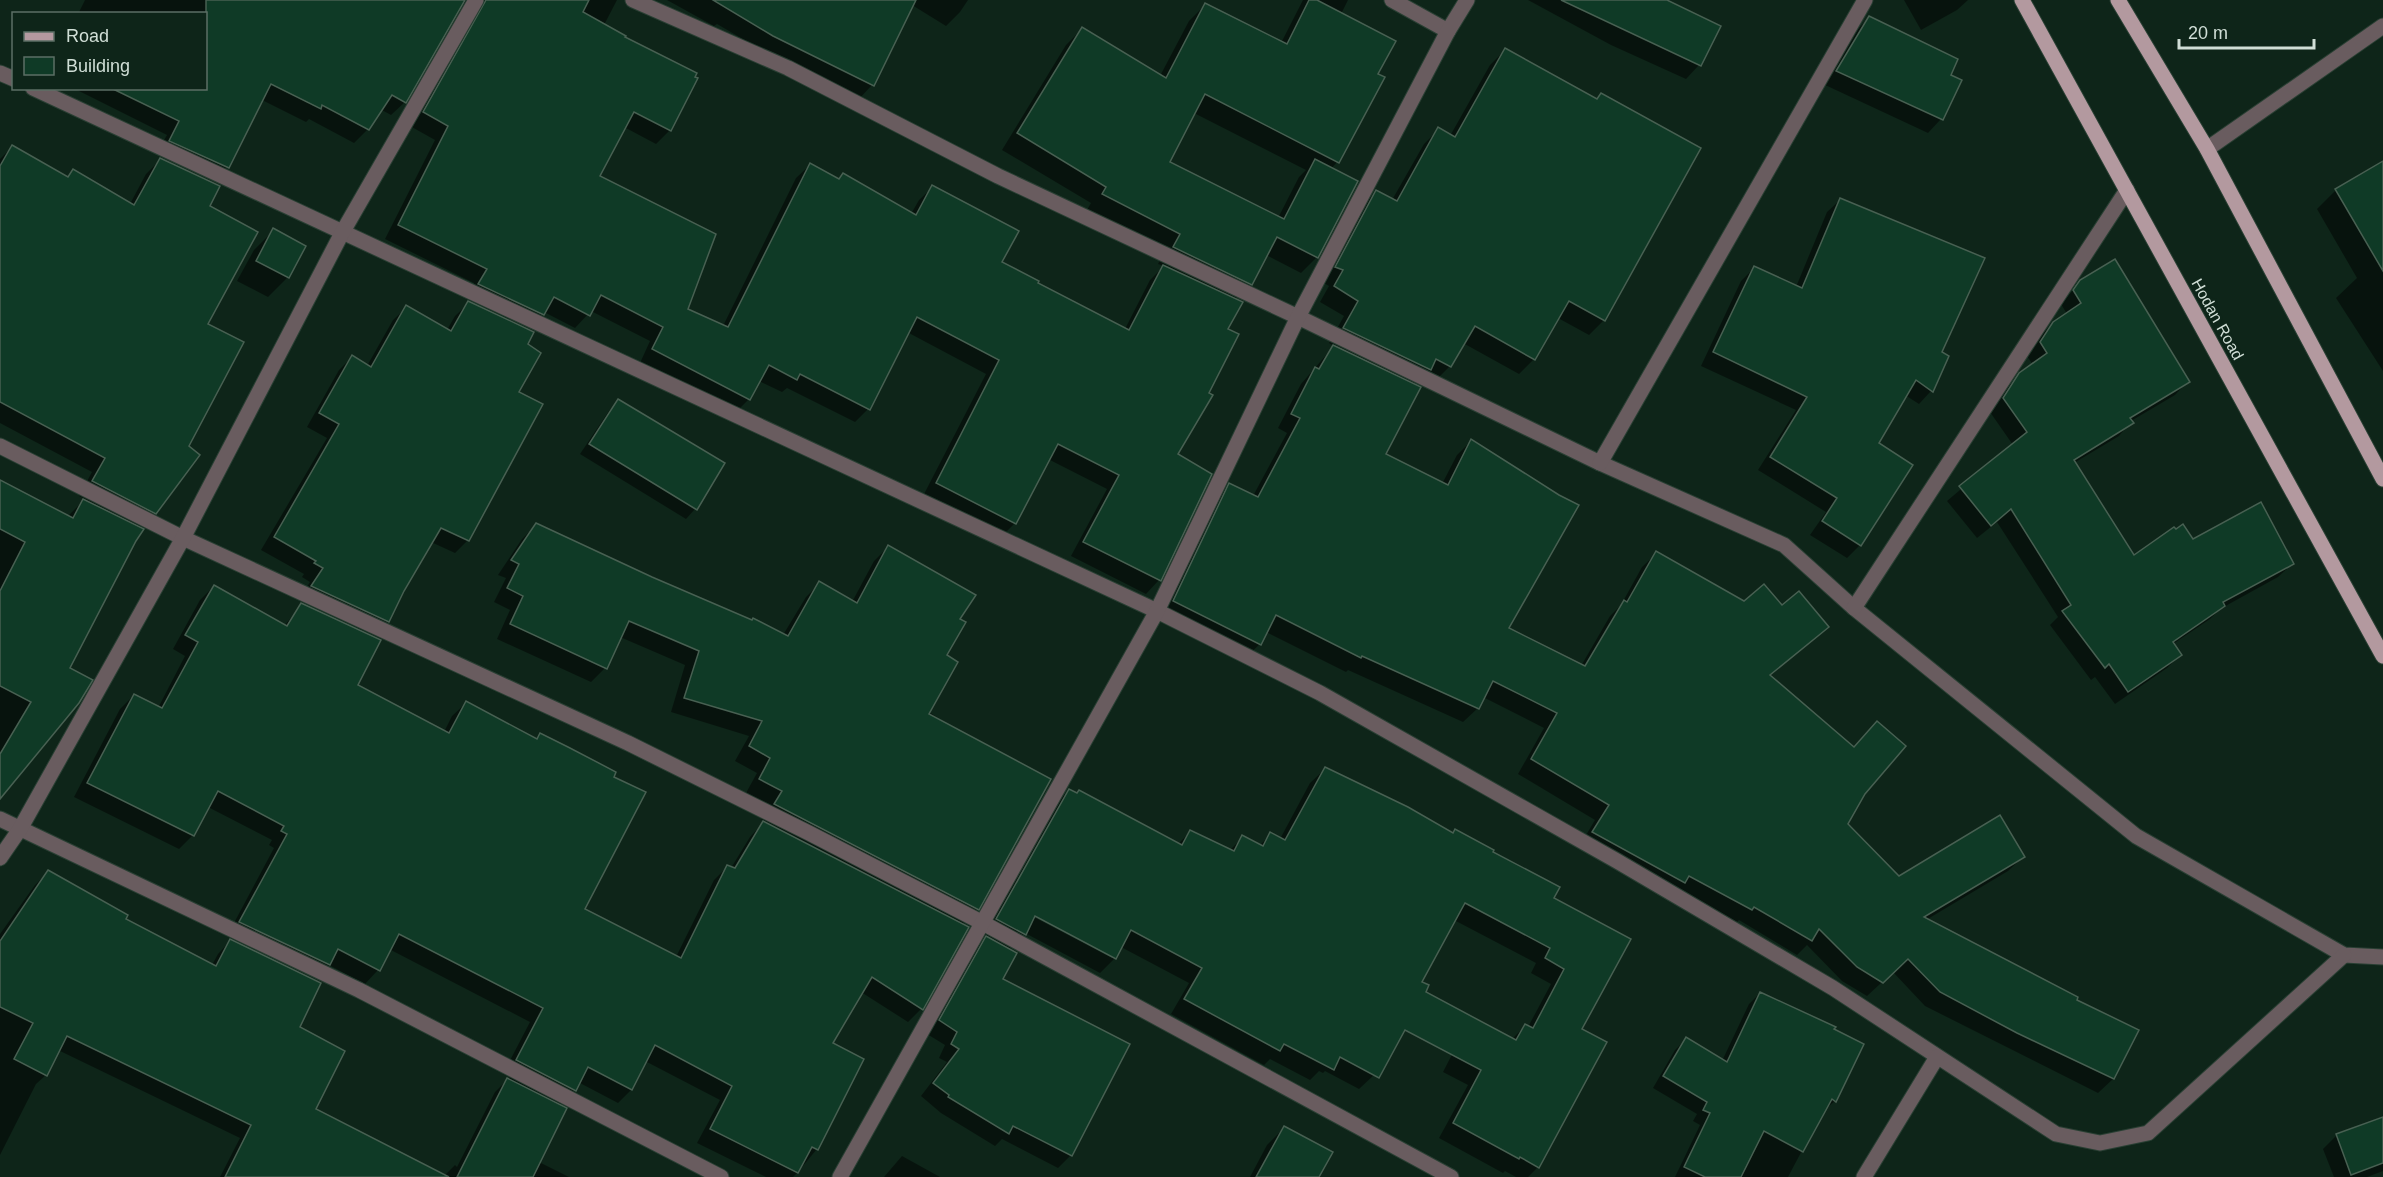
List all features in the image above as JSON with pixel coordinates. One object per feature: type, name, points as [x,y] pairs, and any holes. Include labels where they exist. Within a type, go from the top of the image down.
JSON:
[{"type":"main road","name":"Hodan Road","points":[[2022,0],[2383,656]]},
{"type":"main road","points":[[2118,0],[2207,149],[2383,479]]},
{"type":"street","points":[[0,858],[20,829],[183,538],[342,233],[476,0]]},
{"type":"street","points":[[633,0],[788,68],[998,176],[1600,462],[1784,545],[1854,608],[2136,836],[2344,956],[2383,957]]},
{"type":"street","points":[[1392,0],[1448,31]]},
{"type":"street","points":[[840,1177],[1157,611],[1298,317],[1448,31],[1467,0]]},
{"type":"street","points":[[1600,462],[1864,0]]},
{"type":"street","points":[[2207,149],[2383,26]]},
{"type":"street","points":[[37,90],[1157,611],[1320,693],[1596,849],[1833,988],[2056,1134],[2100,1143],[2148,1133],[2344,956]]},
{"type":"street","points":[[1854,608],[2127,190]]},
{"type":"street","points":[[0,446],[183,538],[628,743],[981,922],[1451,1177]]},
{"type":"street","points":[[0,819],[380,1000],[721,1177]]},
{"type":"street","points":[[1864,1177],[1937,1057]]},
{"type":"building","points":[[206,0],[465,0],[406,103],[392,95],[369,130],[322,105],[321,109],[271,84],[229,168],[169,141],[179,121],[115,90],[207,90]]},
{"type":"building","points":[[486,0],[589,0],[583,12],[625,37],[697,73],[695,77],[698,78],[671,131],[634,112],[600,176],[716,234],[688,309],[728,327],[810,163],[839,179],[843,173],[916,215],[932,185],[1019,231],[1002,262],[1129,330],[1163,265],[1243,302],[1228,329],[1239,334],[1209,393],[1213,395],[1178,454],[1212,474],[1161,581],[1083,542],[1119,475],[1058,444],[1016,524],[936,483],[999,360],[917,317],[870,410],[800,374],[797,380],[769,365],[750,400],[652,349],[663,327],[601,295],[590,316],[554,297],[544,315],[478,284],[487,269],[398,225],[448,126],[423,112]]},
{"type":"building","points":[[713,0],[916,0],[874,86],[773,36]]},
{"type":"building","points":[[1309,0],[1317,0],[1396,41],[1378,74],[1385,77],[1339,163],[1205,94],[1170,162],[1284,219],[1315,159],[1358,181],[1318,258],[1277,237],[1252,285],[1173,247],[1180,234],[1102,194],[1106,187],[1017,133],[1082,27],[1166,78],[1205,3],[1287,44]]},
{"type":"building","points":[[1561,0],[1667,0],[1721,26],[1701,66]]},
{"type":"building","points":[[1869,16],[1958,59],[1951,75],[1962,80],[1943,120],[1836,71]]},
{"type":"building","points":[[1505,48],[1597,99],[1601,93],[1701,148],[1605,321],[1569,301],[1535,360],[1475,326],[1451,367],[1436,359],[1431,370],[1343,328],[1358,301],[1334,286],[1343,270],[1335,267],[1376,190],[1397,201],[1438,127],[1455,137]]},
{"type":"building","points":[[12,145],[68,177],[73,169],[134,205],[160,158],[220,186],[210,206],[258,232],[208,324],[244,342],[189,446],[200,455],[156,514],[92,481],[105,458],[0,402],[0,166]]},
{"type":"building","points":[[2383,161],[2383,271],[2335,189]]},
{"type":"building","points":[[1840,198],[1985,258],[1942,352],[1949,356],[1933,392],[1916,380],[1879,443],[1913,465],[1861,546],[1822,521],[1837,498],[1770,457],[1807,397],[1713,352],[1754,266],[1802,288]]},
{"type":"building","points":[[273,228],[306,246],[289,278],[256,261]]},
{"type":"building","points":[[2115,259],[2190,382],[2130,418],[2134,423],[2074,460],[2134,555],[2174,527],[2176,529],[2183,524],[2193,539],[2261,502],[2294,564],[2223,602],[2225,606],[2173,642],[2182,655],[2128,692],[2109,664],[2105,668],[2062,611],[2071,605],[2011,509],[1991,526],[1959,486],[2027,432],[2003,398],[2019,373],[2047,353],[2040,342],[2053,322],[2081,303],[2073,290],[2080,280]]},
{"type":"building","points":[[468,301],[534,332],[528,344],[541,353],[519,392],[543,404],[469,541],[441,528],[404,591],[389,622],[311,586],[323,568],[314,563],[316,561],[274,537],[339,424],[319,413],[352,355],[371,367],[406,305],[451,331]]},
{"type":"building","points":[[1333,345],[1421,387],[1386,454],[1448,485],[1471,439],[1559,495],[1579,505],[1509,628],[1585,666],[1624,600],[1627,602],[1656,551],[1744,601],[1764,584],[1782,605],[1799,591],[1829,627],[1770,675],[1854,747],[1877,721],[1906,746],[1865,794],[1848,824],[1899,876],[2000,815],[2025,857],[1924,917],[2078,997],[2077,1000],[2139,1030],[2114,1079],[2017,1033],[1940,992],[1908,959],[1883,983],[1857,967],[1819,929],[1812,941],[1754,907],[1752,910],[1689,876],[1685,883],[1592,832],[1609,805],[1531,759],[1557,713],[1493,681],[1479,709],[1362,656],[1361,658],[1276,615],[1261,645],[1173,601],[1229,483],[1258,497],[1300,418],[1291,414],[1315,367],[1319,369]]},
{"type":"building","points":[[618,399],[725,463],[697,510],[589,444]]},
{"type":"building","points":[[0,480],[73,518],[83,499],[144,529],[70,668],[93,680],[79,703],[0,799],[0,754],[31,702],[0,686],[0,591],[25,542],[0,529]]},
{"type":"building","points":[[536,523],[652,577],[752,620],[753,618],[788,636],[819,581],[857,603],[888,545],[976,595],[960,619],[966,622],[947,655],[958,662],[929,714],[1051,779],[979,910],[774,804],[782,791],[759,779],[770,758],[749,746],[762,721],[684,698],[699,651],[629,621],[607,669],[510,624],[523,596],[507,588],[519,564],[511,560]]},
{"type":"building","points":[[214,585],[287,626],[301,603],[381,640],[358,685],[449,733],[466,701],[537,739],[540,733],[568,747],[616,772],[614,777],[646,792],[585,909],[681,958],[727,865],[735,868],[763,821],[969,927],[923,1010],[872,977],[833,1043],[864,1059],[818,1150],[812,1147],[798,1173],[710,1129],[732,1086],[655,1045],[632,1090],[588,1067],[576,1091],[516,1060],[543,1008],[399,934],[380,971],[338,949],[330,965],[239,922],[287,834],[281,831],[284,826],[218,791],[194,836],[87,783],[134,694],[162,708],[198,642],[185,635]]},
{"type":"building","points":[[1325,767],[1408,807],[1453,833],[1455,829],[1560,887],[1554,898],[1631,939],[1582,1029],[1607,1042],[1539,1168],[1453,1123],[1481,1070],[1405,1030],[1379,1078],[1340,1057],[1334,1070],[1284,1044],[1280,1051],[1184,999],[1202,968],[1131,930],[1116,959],[1035,916],[1026,935],[996,919],[1069,789],[1077,793],[1079,790],[1182,845],[1190,830],[1234,851],[1242,835],[1263,846],[1270,832],[1285,840]],"holes":[[[1465,903],[1550,948],[1545,958],[1564,969],[1533,1028],[1525,1024],[1516,1040],[1426,992],[1429,985],[1422,982]]]},
{"type":"building","points":[[48,870],[128,915],[126,919],[216,966],[230,939],[321,983],[300,1027],[345,1051],[316,1109],[449,1177],[225,1177],[251,1125],[67,1036],[47,1076],[14,1059],[33,1023],[0,1007],[0,941]]},
{"type":"building","points":[[986,936],[1017,953],[1003,979],[1130,1044],[1072,1156],[1013,1126],[1009,1134],[948,1097],[949,1095],[933,1083],[959,1049],[951,1044],[957,1032],[939,1020]]},
{"type":"building","points":[[1760,992],[1836,1027],[1834,1029],[1864,1044],[1836,1102],[1832,1099],[1803,1152],[1764,1131],[1741,1177],[1705,1177],[1684,1167],[1710,1113],[1703,1110],[1707,1102],[1663,1076],[1686,1037],[1727,1062]]},
{"type":"building","points":[[507,1078],[567,1108],[533,1177],[457,1177]]},
{"type":"building","points":[[2383,1117],[2383,1163],[2351,1175],[2336,1134]]},
{"type":"building","points":[[1284,1126],[1333,1152],[1319,1177],[1256,1177]]}]
